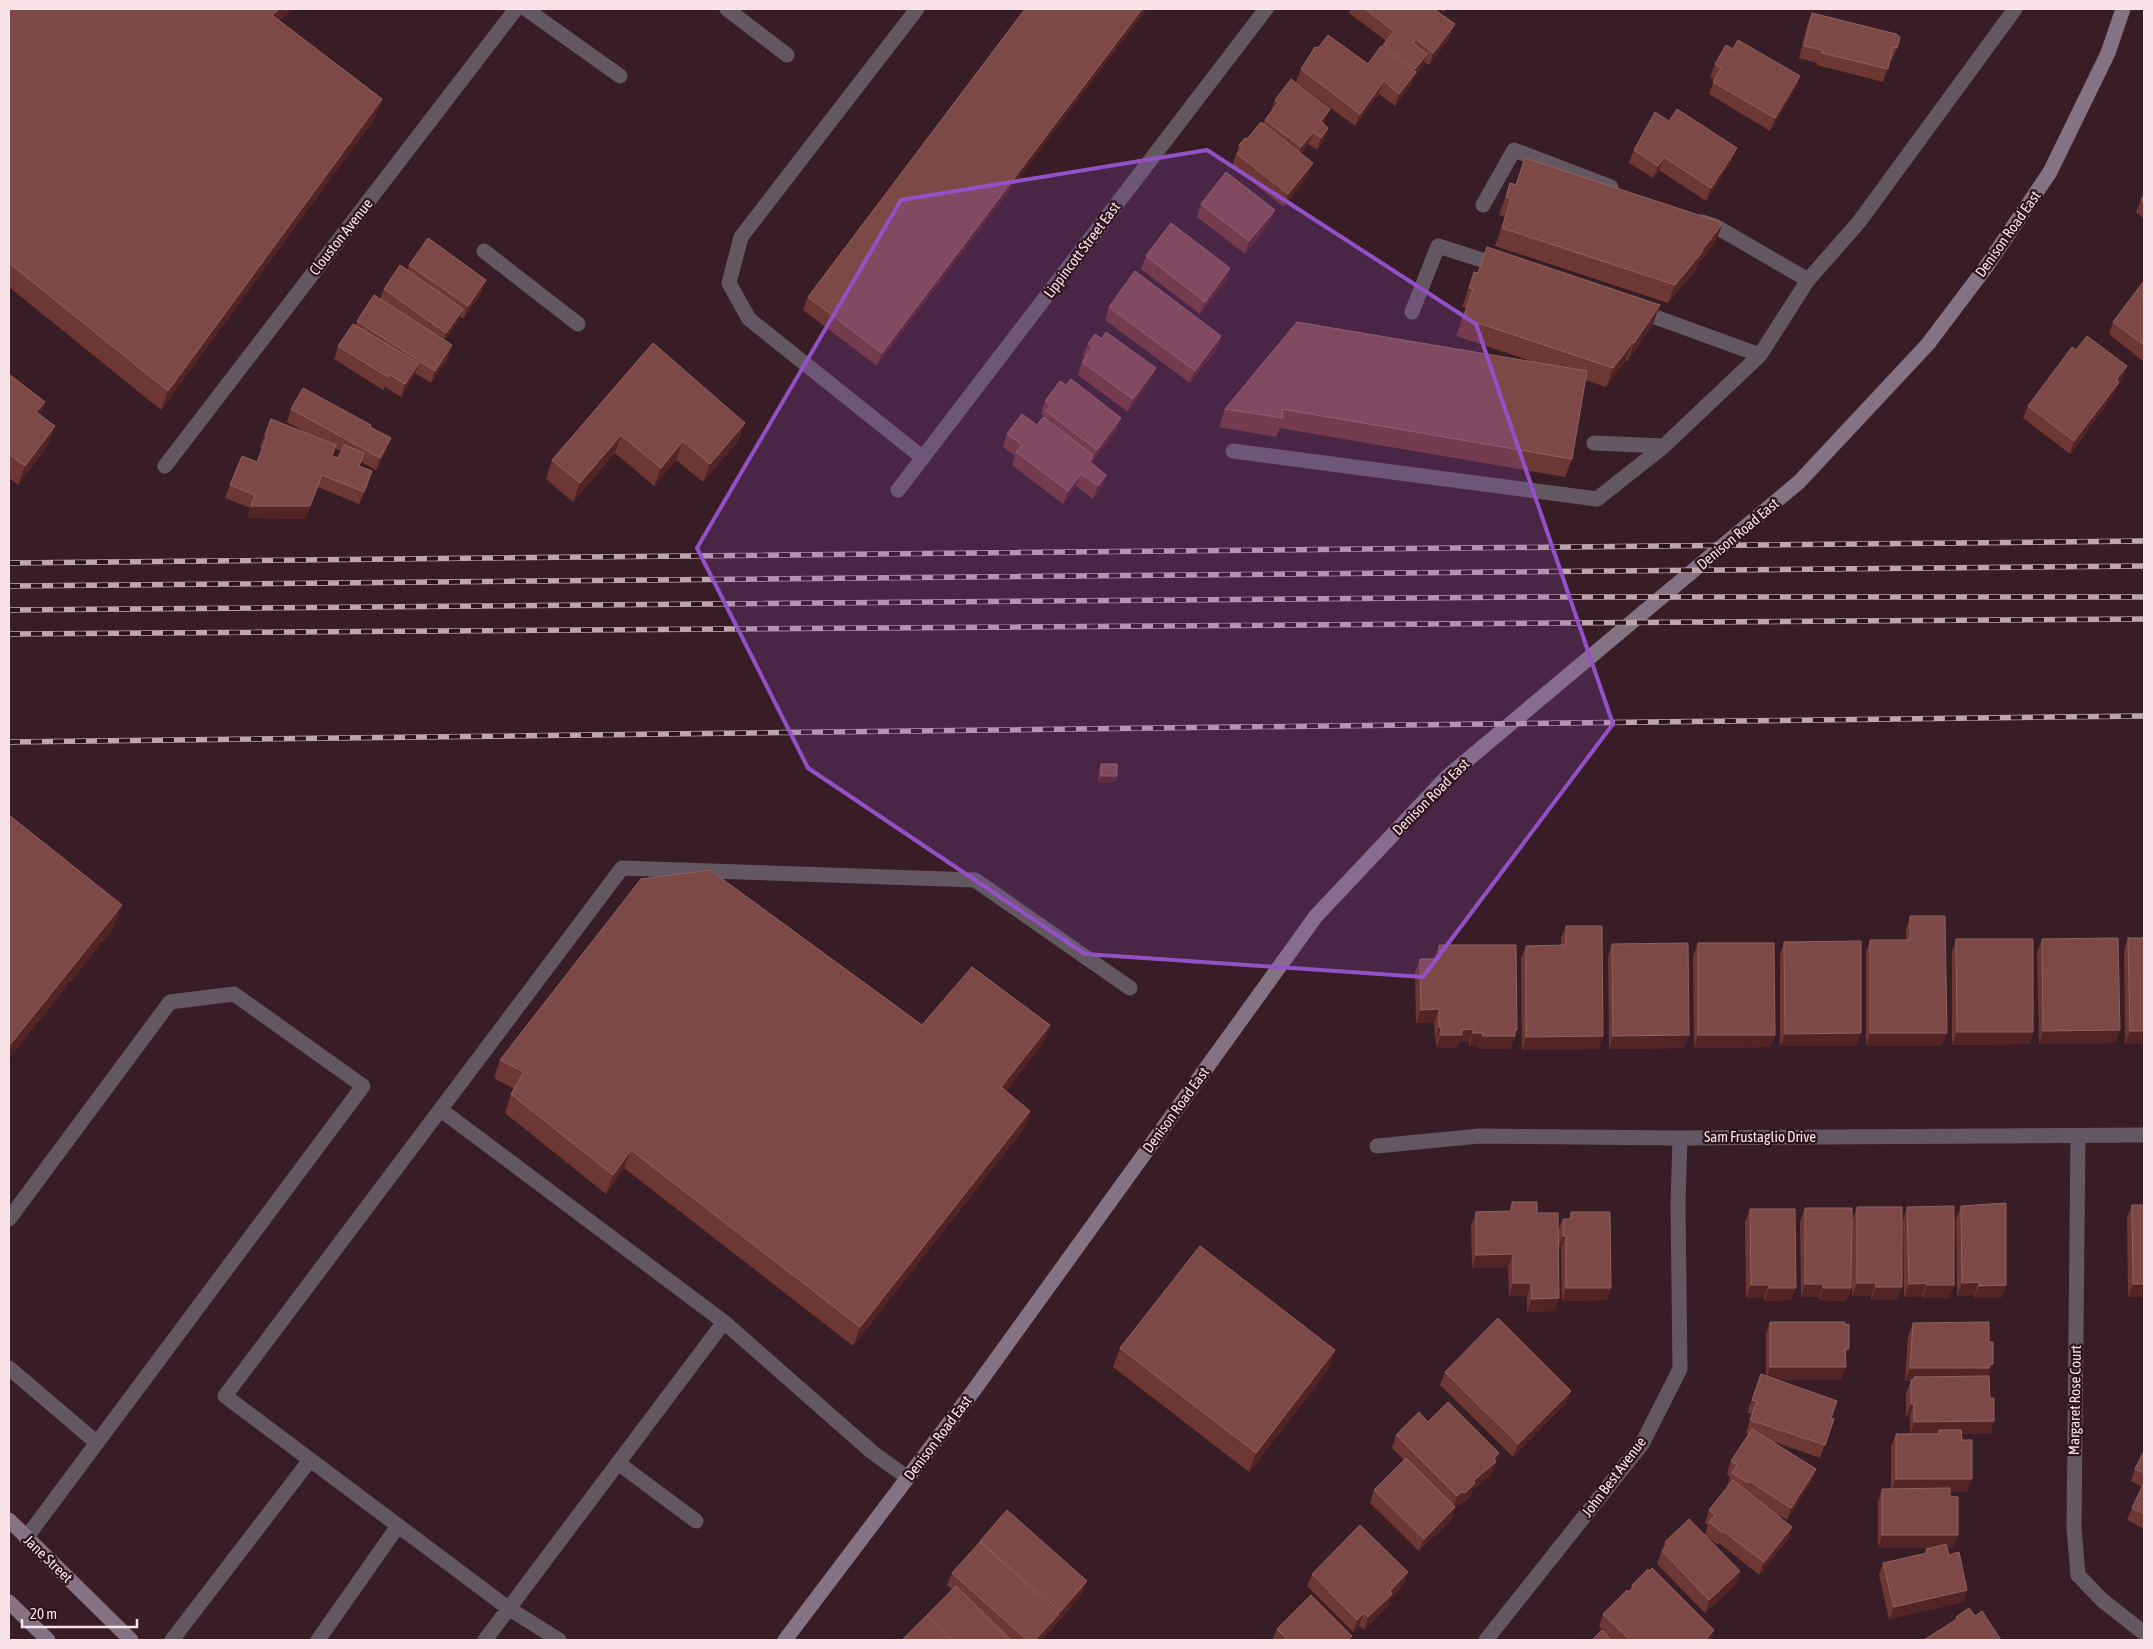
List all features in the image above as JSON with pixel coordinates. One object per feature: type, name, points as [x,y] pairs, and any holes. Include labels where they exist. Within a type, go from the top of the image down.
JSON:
[{"type":"street","name":"Clouston Avenue","points":[[165,466],[516,9]]},
{"type":"street","points":[[526,9],[620,76]]},
{"type":"street","points":[[727,9],[787,55]]},
{"type":"street","points":[[917,9],[741,237],[729,283],[749,319],[923,458]]},
{"type":"street","name":"Lippincott Street East","points":[[898,490],[1266,9]]},
{"type":"street","points":[[1233,451],[1597,499],[1664,446],[1760,354],[1808,280],[1859,222],[2015,9]]},
{"type":"street","name":"Denison Road East","points":[[785,1640],[908,1478],[1316,916],[1448,776],[1799,482],[1928,344],[1986,267],[2050,172],[2108,53],[2123,9]]},
{"type":"street","points":[[1483,205],[1514,150],[1623,192]]},
{"type":"street","points":[[1687,216],[1715,226],[1808,280]]},
{"type":"street","points":[[1412,312],[1438,246],[1513,270]]},
{"type":"street","points":[[484,251],[578,324]]},
{"type":"street","points":[[1624,306],[1760,354]]},
{"type":"street","points":[[1594,443],[1664,446]]},
{"type":"street","points":[[559,1640],[508,1608],[225,1396],[622,868],[975,880],[1130,988]]},
{"type":"street","points":[[9,1219],[170,1002],[234,994],[363,1086],[26,1538]]},
{"type":"street","points":[[441,1110],[724,1322],[872,1452],[908,1478]]},
{"type":"street","name":"Sam Frustaglio Drive","points":[[1377,1146],[1479,1136],[1680,1138],[2144,1135]]},
{"type":"street","name":"Margaret Rose Court","points":[[2078,1136],[2074,1528],[2078,1574],[2102,1600],[2144,1633]]},
{"type":"street","name":"John Best Avenue","points":[[1486,1640],[1642,1444],[1680,1369],[1678,1204],[1680,1138]]},
{"type":"street","points":[[485,1640],[724,1322]]},
{"type":"street","points":[[9,1368],[96,1442]]},
{"type":"street","points":[[172,1640],[310,1460]]},
{"type":"street","points":[[618,1463],[696,1521]]},
{"type":"street","name":"Jane Street","points":[[9,1520],[131,1640]]},
{"type":"street","points":[[318,1640],[398,1526]]},
{"type":"street","points":[[9,1602],[46,1640]]},
{"type":"highlighted area","points":[[1207,150],[1476,324],[1613,724],[1423,977],[1085,954],[808,768],[697,548],[901,200]]},
{"type":"building","points":[[9,9],[279,9],[272,15],[382,99],[168,391],[9,263]]},
{"type":"building","points":[[1025,9],[1142,9],[882,353],[808,297]]},
{"type":"building","points":[[1365,9],[1434,9],[1455,24],[1433,53],[1416,39],[1413,43],[1427,54],[1415,69],[1383,45],[1394,31]]},
{"type":"building","points":[[1812,13],[1896,34],[1900,37],[1897,48],[1893,47],[1888,69],[1822,53],[1822,50],[1804,46]]},
{"type":"building","points":[[1328,35],[1368,64],[1381,46],[1416,72],[1399,94],[1384,81],[1360,114],[1301,69],[1315,47],[1318,48]]},
{"type":"building","points":[[1738,40],[1800,76],[1775,118],[1713,82],[1721,68],[1715,64],[1726,45],[1733,49]]},
{"type":"building","points":[[1291,79],[1330,109],[1321,121],[1328,128],[1321,138],[1313,132],[1301,147],[1265,120],[1279,102],[1275,100]]},
{"type":"building","points":[[1677,109],[1737,148],[1711,188],[1664,157],[1658,166],[1634,150],[1655,112],[1669,121]]},
{"type":"building","points":[[1261,122],[1313,163],[1288,194],[1237,154],[1242,148],[1239,145],[1245,138],[1247,139]]},
{"type":"building","points":[[1525,158],[1723,223],[1675,285],[1502,228],[1511,198],[1506,197],[1510,183],[1516,185]]},
{"type":"building","points":[[1226,172],[1275,210],[1249,241],[1201,204]]},
{"type":"building","points":[[1171,223],[1230,268],[1205,302],[1146,256]]},
{"type":"building","points":[[428,238],[486,280],[468,306],[409,265]]},
{"type":"building","points":[[1487,247],[1660,305],[1634,343],[1613,368],[1463,318],[1473,289],[1469,288],[1474,272],[1478,273]]},
{"type":"building","points":[[400,265],[463,309],[446,333],[384,289]]},
{"type":"building","points":[[1135,271],[1221,336],[1195,371],[1109,307]]},
{"type":"building","points":[[2144,281],[2144,345],[2113,322]]},
{"type":"building","points":[[374,295],[452,345],[435,371],[357,321]]},
{"type":"building","points":[[1297,322],[1587,371],[1572,459],[1282,409],[1283,418],[1225,409]]},
{"type":"building","points":[[353,324],[419,363],[405,384],[389,374],[388,377],[338,346]]},
{"type":"building","points":[[1106,332],[1156,368],[1133,399],[1082,362],[1093,347],[1088,344],[1095,334],[1102,339]]},
{"type":"building","points":[[2087,336],[2127,366],[2116,380],[2119,382],[2074,441],[2028,406],[2072,347],[2076,350]]},
{"type":"building","points":[[653,343],[745,423],[710,464],[683,441],[661,468],[621,435],[580,483],[552,460]]},
{"type":"building","points":[[9,374],[45,402],[36,412],[55,426],[25,466],[9,454]]},
{"type":"building","points":[[1071,379],[1121,418],[1097,450],[1046,411],[1051,405],[1045,401],[1060,381],[1066,385]]},
{"type":"building","points":[[303,388],[391,438],[380,458],[291,409]]},
{"type":"building","points":[[1022,414],[1037,425],[1043,417],[1093,455],[1089,461],[1106,475],[1098,486],[1081,474],[1068,491],[1016,452],[1022,445],[1007,434]]},
{"type":"building","points":[[271,419],[336,445],[332,456],[338,458],[344,445],[364,453],[359,466],[372,471],[364,492],[322,475],[310,506],[251,506],[255,495],[230,485],[242,456],[257,462]]},
{"type":"building","points":[[1101,764],[1117,764],[1117,776],[1101,776]]},
{"type":"building","points":[[9,815],[122,905],[9,1046]]},
{"type":"building","points":[[710,870],[922,1025],[972,967],[1050,1025],[1001,1087],[1030,1111],[860,1327],[631,1150],[613,1175],[511,1094],[524,1072],[500,1060],[641,879]]},
{"type":"building","points":[[1910,916],[1945,916],[1947,1033],[1870,1033],[1870,940],[1910,940]]},
{"type":"building","points":[[1566,926],[1602,926],[1603,1036],[1526,1037],[1526,946],[1566,945]]},
{"type":"building","points":[[2118,938],[2120,1030],[2043,1031],[2042,939]]},
{"type":"building","points":[[2128,938],[2144,938],[2144,1031],[2130,1031]]},
{"type":"building","points":[[1956,939],[2033,939],[2033,1032],[1957,1032]]},
{"type":"building","points":[[1861,941],[1861,1033],[1785,1034],[1784,942]]},
{"type":"building","points":[[1688,943],[1689,1035],[1613,1036],[1612,944]]},
{"type":"building","points":[[1698,943],[1774,943],[1775,1035],[1698,1035]]},
{"type":"building","points":[[1439,945],[1516,945],[1517,1030],[1515,1030],[1515,1036],[1482,1036],[1483,1033],[1473,1033],[1473,1029],[1462,1030],[1462,1035],[1441,1035],[1439,1009],[1421,1010],[1420,959],[1439,959]]},
{"type":"building","points":[[1512,1202],[1537,1202],[1537,1213],[1558,1213],[1559,1298],[1532,1299],[1531,1283],[1513,1283],[1513,1254],[1476,1255],[1476,1212],[1512,1211]]},
{"type":"building","points":[[2006,1203],[2006,1285],[1979,1286],[1979,1282],[1962,1283],[1961,1206]]},
{"type":"building","points":[[2132,1205],[2144,1205],[2144,1284],[2133,1284]]},
{"type":"building","points":[[1954,1206],[1954,1285],[1909,1284],[1907,1207]]},
{"type":"building","points":[[1857,1207],[1902,1207],[1902,1287],[1876,1287],[1876,1283],[1857,1283]]},
{"type":"building","points":[[1805,1208],[1852,1208],[1851,1288],[1823,1288],[1823,1284],[1805,1284]]},
{"type":"building","points":[[1750,1209],[1795,1209],[1796,1288],[1769,1288],[1769,1285],[1751,1285]]},
{"type":"building","points":[[1571,1212],[1610,1212],[1611,1288],[1566,1288],[1566,1236],[1563,1236],[1563,1219],[1571,1219]]},
{"type":"building","points":[[1200,1246],[1335,1350],[1256,1453],[1120,1348]]},
{"type":"building","points":[[1498,1318],[1571,1391],[1518,1444],[1445,1372]]},
{"type":"building","points":[[1770,1322],[1845,1322],[1845,1325],[1849,1324],[1849,1349],[1845,1349],[1846,1367],[1770,1367]]},
{"type":"building","points":[[1989,1322],[1989,1342],[1993,1342],[1993,1364],[1989,1365],[1989,1368],[1910,1368],[1913,1323]]},
{"type":"building","points":[[1761,1374],[1837,1401],[1831,1418],[1834,1419],[1825,1445],[1750,1420],[1757,1401],[1752,1400]]},
{"type":"building","points":[[1989,1376],[1990,1398],[1994,1398],[1994,1421],[1914,1422],[1914,1404],[1911,1404],[1911,1380],[1914,1380],[1914,1377]]},
{"type":"building","points":[[1448,1402],[1499,1453],[1494,1458],[1496,1462],[1474,1480],[1474,1484],[1465,1493],[1461,1492],[1457,1496],[1396,1435],[1419,1412],[1428,1422]]},
{"type":"building","points":[[1752,1429],[1816,1469],[1791,1508],[1749,1481],[1748,1483],[1732,1473],[1737,1465],[1731,1461]]},
{"type":"building","points":[[1939,1430],[1961,1430],[1962,1440],[1972,1440],[1972,1479],[1896,1479],[1896,1434],[1939,1434]]},
{"type":"building","points":[[2144,1451],[2144,1473],[2135,1469]]},
{"type":"building","points":[[1406,1458],[1455,1507],[1424,1539],[1374,1490]]},
{"type":"building","points":[[1733,1480],[1792,1527],[1764,1562],[1709,1522],[1715,1515],[1709,1510]]},
{"type":"building","points":[[2144,1483],[2144,1514],[2132,1508]]},
{"type":"building","points":[[1950,1488],[1950,1496],[1958,1497],[1958,1535],[1882,1535],[1882,1489]]},
{"type":"building","points":[[1007,1510],[1087,1581],[1060,1612],[980,1541]]},
{"type":"building","points":[[1689,1519],[1740,1571],[1709,1600],[1662,1551],[1668,1544],[1665,1542]]},
{"type":"building","points":[[1360,1525],[1408,1572],[1390,1591],[1392,1594],[1368,1617],[1364,1613],[1357,1620],[1312,1574]]},
{"type":"building","points":[[980,1542],[1059,1614],[1035,1640],[1027,1640],[952,1573]]},
{"type":"building","points":[[1946,1544],[1949,1555],[1959,1552],[1967,1590],[1894,1607],[1883,1563],[1927,1553],[1926,1549]]},
{"type":"building","points":[[1652,1568],[1714,1630],[1705,1640],[1630,1640],[1603,1614],[1627,1590],[1629,1592],[1634,1587],[1632,1585],[1648,1569],[1650,1571]]},
{"type":"building","points":[[956,1586],[1011,1640],[953,1640],[927,1615]]},
{"type":"building","points":[[1311,1595],[1352,1636],[1348,1640],[1283,1640],[1286,1638],[1277,1629]]},
{"type":"building","points":[[1969,1608],[1975,1616],[1982,1611],[2001,1640],[1924,1640],[1957,1619],[1956,1617]]},
{"type":"building","points":[[926,1616],[951,1640],[902,1640]]},
{"type":"building","points":[[1602,1630],[1612,1640],[1592,1640]]},
{"type":"railway","points":[[9,563],[2144,541]]},
{"type":"railway","points":[[9,586],[2144,566]]},
{"type":"railway","points":[[9,610],[1525,597],[2144,597]]},
{"type":"railway","points":[[9,634],[2144,619]]},
{"type":"railway","points":[[9,742],[2144,716]]}]
